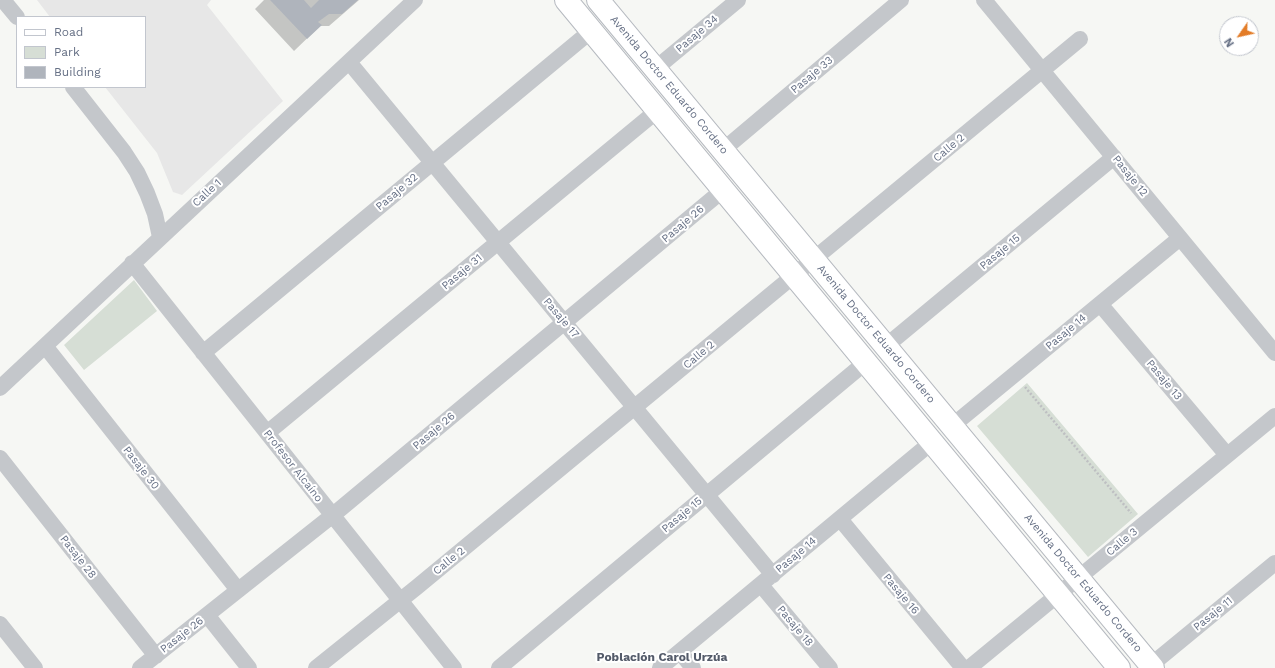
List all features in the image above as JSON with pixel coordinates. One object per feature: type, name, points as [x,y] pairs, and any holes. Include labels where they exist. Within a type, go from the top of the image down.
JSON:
[{"type":"street","points":[[4,0],[16,16]]},
{"type":"street","name":"Calle 1","points":[[0,388],[415,0]]},
{"type":"street","points":[[566,0],[1119,668]]},
{"type":"street","name":"Avenida Doctor Eduardo Cordero","points":[[598,0],[1152,667]]},
{"type":"street","name":"Pasaje 34","points":[[655,69],[738,0]]},
{"type":"street","name":"Pasaje 33","points":[[723,150],[901,0]]},
{"type":"street","name":"Pasaje 12","points":[[984,0],[1275,353]]},
{"type":"street","name":"Pasaje 32","points":[[203,353],[591,31]]},
{"type":"street","name":"Calle 2","points":[[316,668],[635,408],[1080,40]]},
{"type":"street","name":"Pasaje 17","points":[[349,62],[773,574]]},
{"type":"street","points":[[74,88],[124,152],[137,172],[155,214],[160,237]]},
{"type":"street","name":"Pasaje 31","points":[[267,433],[658,110]]},
{"type":"street","name":"Pasaje 15","points":[[886,346],[1114,157]]},
{"type":"street","name":"Pasaje 26","points":[[140,668],[333,515],[723,190]]},
{"type":"street","name":"Pasaje 14","points":[[952,426],[1180,238]]},
{"type":"street","name":"Profesor Alcaíno","points":[[132,263],[454,668]]},
{"type":"street","name":"Pasaje 13","points":[[1100,304],[1227,455]]},
{"type":"street","name":"Pasaje 30","points":[[45,346],[238,590]]},
{"type":"street","name":"Pasaje 15","points":[[499,668],[866,362]]},
{"type":"street","name":"Calle 3","points":[[969,668],[1275,416]]},
{"type":"street","name":"Pasaje 14","points":[[660,668],[932,442]]},
{"type":"street","name":"Pasaje 28","points":[[0,458],[156,656]]},
{"type":"street","name":"Pasaje 16","points":[[840,519],[963,668]]},
{"type":"street","name":"Pasaje 11","points":[[1152,667],[1275,563]]},
{"type":"street","name":"Pasaje 18","points":[[761,585],[830,668]]},
{"type":"street","points":[[208,615],[249,668]]},
{"type":"street","points":[[0,624],[35,668]]},
{"type":"street","points":[[680,652],[693,668]]},
{"type":"path","points":[[1015,374],[1142,526]]},
{"type":"shaded area","points":[[37,0],[211,0],[207,5],[283,101],[182,195],[173,192],[157,153],[106,88],[146,88],[146,16],[49,16]]},
{"type":"green space","points":[[134,280],[157,311],[84,370],[64,345]]},
{"type":"green space","points":[[1027,383],[1138,514],[1088,557],[977,426]]},
{"type":"building","points":[[270,0],[304,0],[311,8],[319,0],[358,0],[342,14],[329,14],[318,22],[322,25],[307,39]]},
{"type":"district","name":"Población Carol Urzúa","points":[[662,657]]}]
